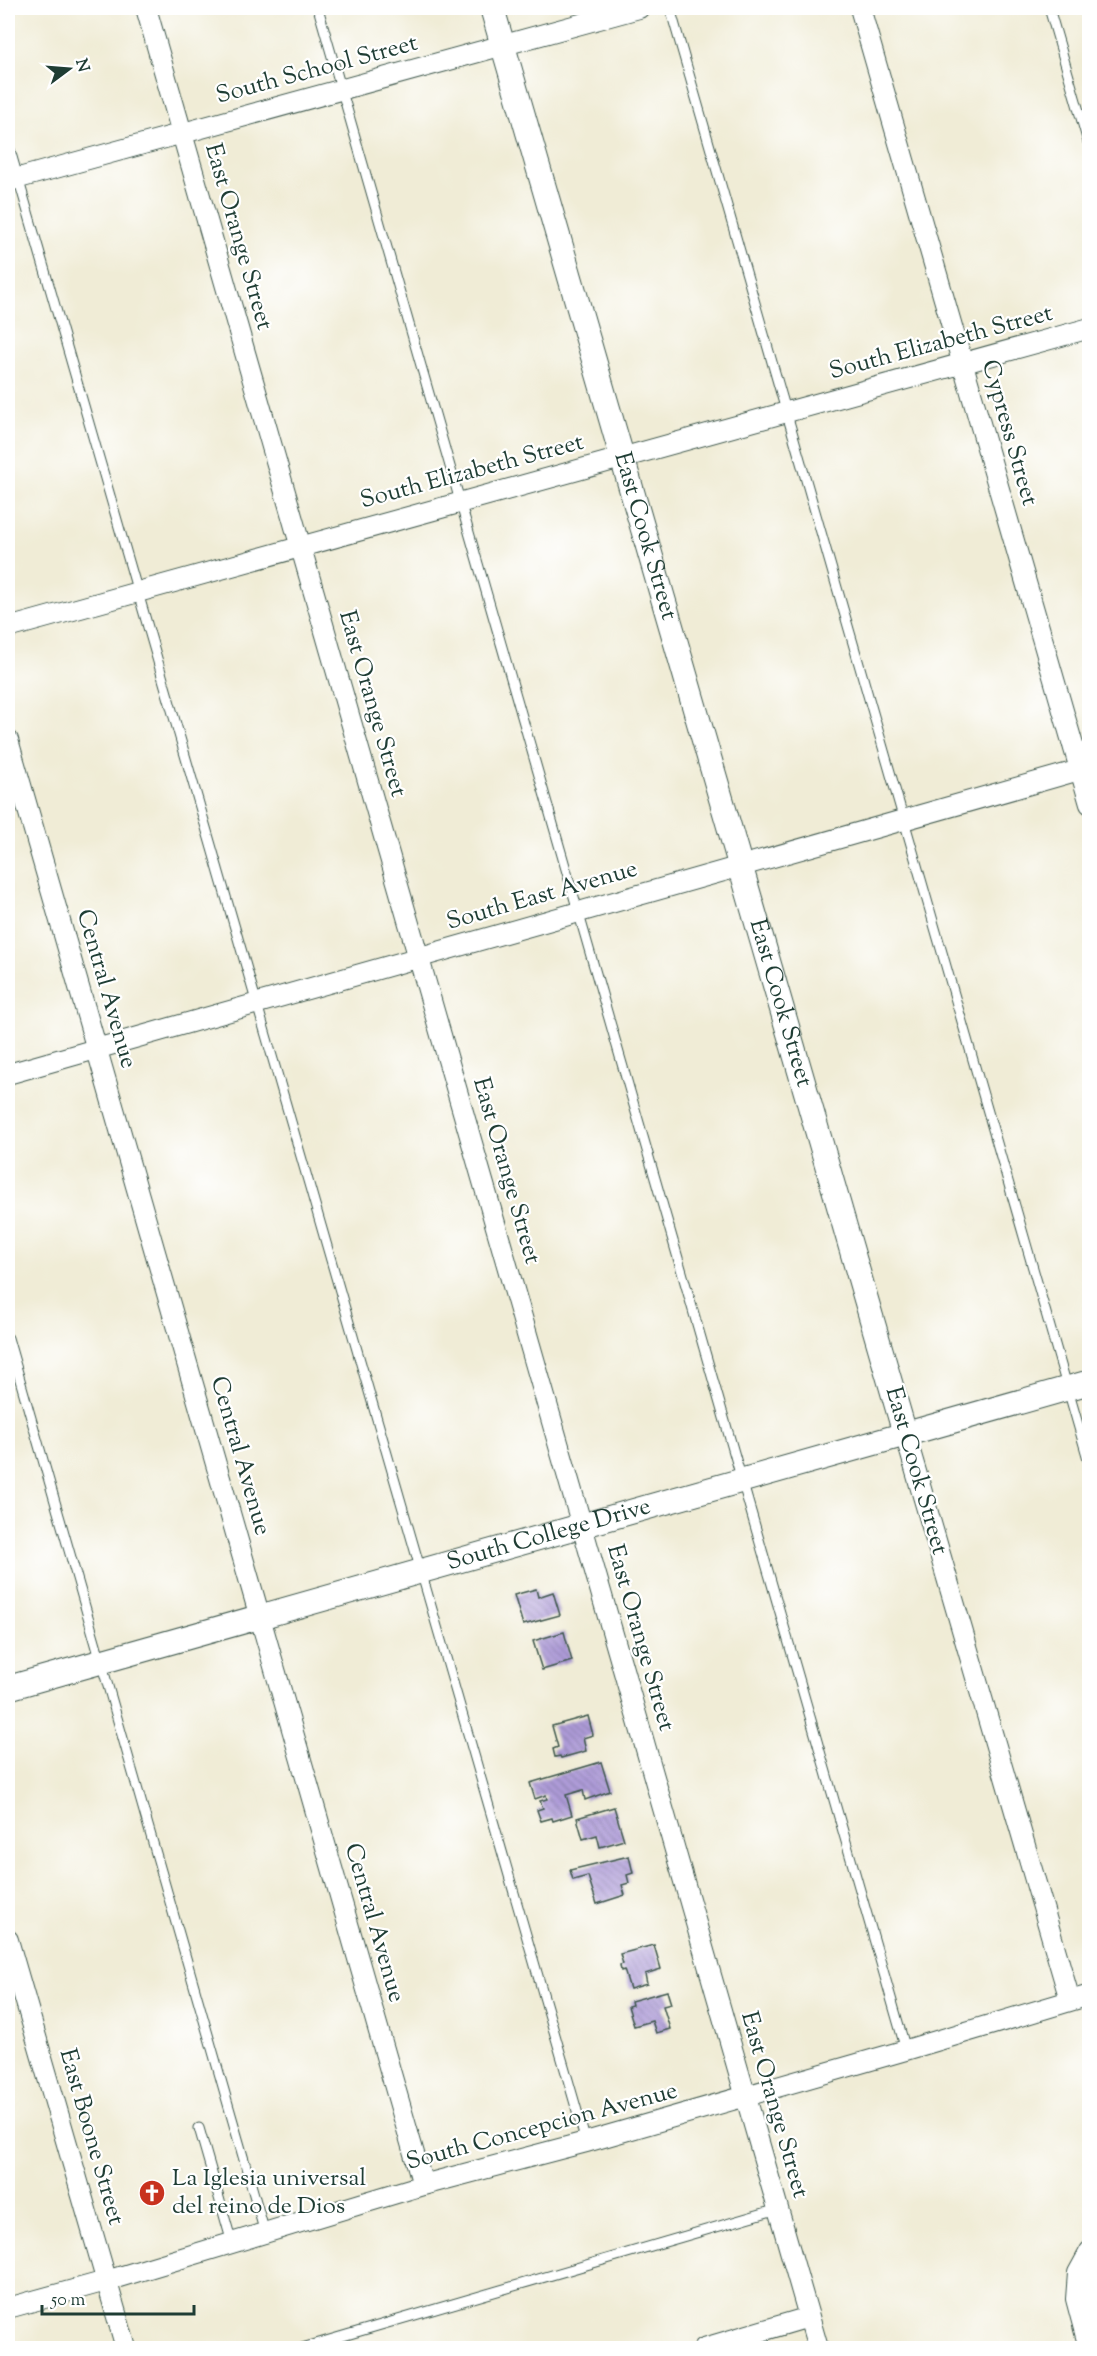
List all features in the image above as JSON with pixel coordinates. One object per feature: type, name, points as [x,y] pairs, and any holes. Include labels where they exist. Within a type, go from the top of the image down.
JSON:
[{"type":"street","name":"East Orange Street","points":[[146,8],[818,2349]]},
{"type":"street","name":"East Cook Street","points":[[492,8],[1070,2000]]},
{"type":"street","name":"South School Street","points":[[13,180],[639,8]]},
{"type":"street","name":"Cypress Street","points":[[860,8],[1084,768],[1089,804]]},
{"type":"street","name":"South Elizabeth Street","points":[[8,628],[1089,328]]},
{"type":"street","name":"Central Avenue","points":[[8,740],[423,2186]]},
{"type":"street","name":"South East Avenue","points":[[8,1074],[1084,768]]},
{"type":"street","name":"South College Drive","points":[[8,1688],[1078,1385]]},
{"type":"street","name":"East Boone Street","points":[[8,1940],[126,2349]]},
{"type":"street","name":"South Concepcion Avenue","points":[[8,2308],[423,2186],[906,2050],[1089,1995]]},
{"type":"street","points":[[1089,2251],[1078,2273],[1076,2299],[1089,2349]]},
{"type":"street","points":[[704,2349],[809,2317]]},
{"type":"lane","points":[[318,8],[906,2050]]},
{"type":"lane","points":[[670,8],[904,819],[1078,1385],[1089,1466]]},
{"type":"lane","points":[[1049,8],[1089,149]]},
{"type":"lane","points":[[8,143],[13,180],[137,592],[585,2142]]},
{"type":"lane","points":[[8,1338],[265,2233]]},
{"type":"lane","points":[[199,2128],[232,2243]]},
{"type":"lane","points":[[302,2349],[778,2209]]},
{"type":"building","points":[[536,1589],[538,1597],[553,1592],[560,1615],[523,1625],[514,1595]]},
{"type":"building","points":[[564,1632],[572,1661],[542,1670],[533,1641]]},
{"type":"building","points":[[588,1716],[593,1735],[583,1738],[586,1751],[561,1758],[560,1756],[555,1757],[553,1749],[558,1747],[552,1726]]},
{"type":"building","points":[[601,1762],[610,1791],[585,1800],[583,1790],[566,1795],[572,1815],[553,1821],[552,1818],[541,1821],[537,1810],[543,1808],[540,1801],[547,1799],[546,1795],[535,1799],[530,1783]]},
{"type":"building","points":[[614,1807],[624,1840],[600,1847],[597,1835],[583,1839],[577,1818]]},
{"type":"building","points":[[629,1856],[633,1873],[627,1875],[629,1883],[622,1885],[625,1895],[597,1904],[588,1876],[573,1880],[570,1870]]},
{"type":"building","points":[[654,1945],[661,1969],[645,1974],[647,1984],[630,1989],[624,1970],[621,1971],[620,1965],[623,1964],[620,1954]]},
{"type":"building","points":[[667,1991],[671,2004],[663,2006],[670,2029],[656,2033],[652,2021],[634,2026],[628,2006],[632,2005],[631,2001]]},
{"type":"place","name":"La Iglesia universal del reino de Dios","points":[[152,2193]]}]
